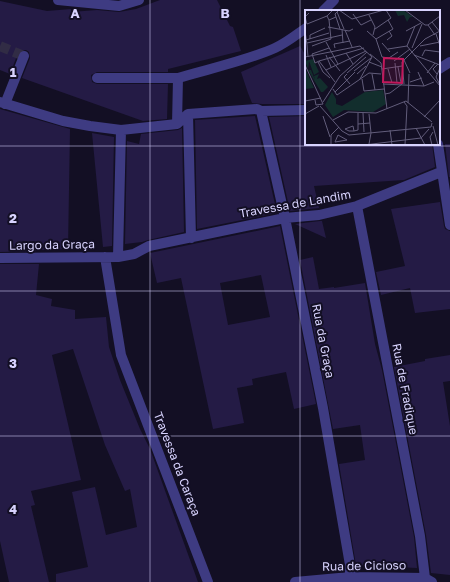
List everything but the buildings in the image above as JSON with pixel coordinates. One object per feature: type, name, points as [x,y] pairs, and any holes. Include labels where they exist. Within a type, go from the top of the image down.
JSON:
[{"type":"street","points":[[58,0],[118,6],[140,0]]},
{"type":"street","points":[[324,10],[334,0]]},
{"type":"street","points":[[97,78],[178,78],[275,48],[305,29]]},
{"type":"street","points":[[24,56],[3,103],[63,122],[121,130],[177,124],[188,114],[257,109],[261,112],[305,110]]},
{"type":"street","points":[[440,68],[450,62]]},
{"type":"street","points":[[177,124],[178,78]]},
{"type":"street","name":"Rua da Graça","points":[[261,112],[285,218],[324,408],[350,565],[350,577]]},
{"type":"street","points":[[188,114],[191,238]]},
{"type":"street","points":[[118,257],[121,130]]},
{"type":"street","points":[[438,145],[450,225]]},
{"type":"street","name":"Travessa de Landim","points":[[148,246],[285,218],[319,215],[357,206],[441,172]]},
{"type":"street","name":"Rua de Fradique","points":[[357,206],[429,580]]},
{"type":"street","name":"Largo da Graça","points":[[0,258],[118,257],[134,254],[148,246]]},
{"type":"street","name":"Largo da Graça","points":[[105,257],[121,356]]},
{"type":"street","name":"Travessa da Caraça","points":[[121,356],[208,582]]},
{"type":"street","name":"Rua de Cicioso","points":[[295,582],[350,577],[429,580]]},
{"type":"tunnel","points":[[0,46],[24,56]]}]
